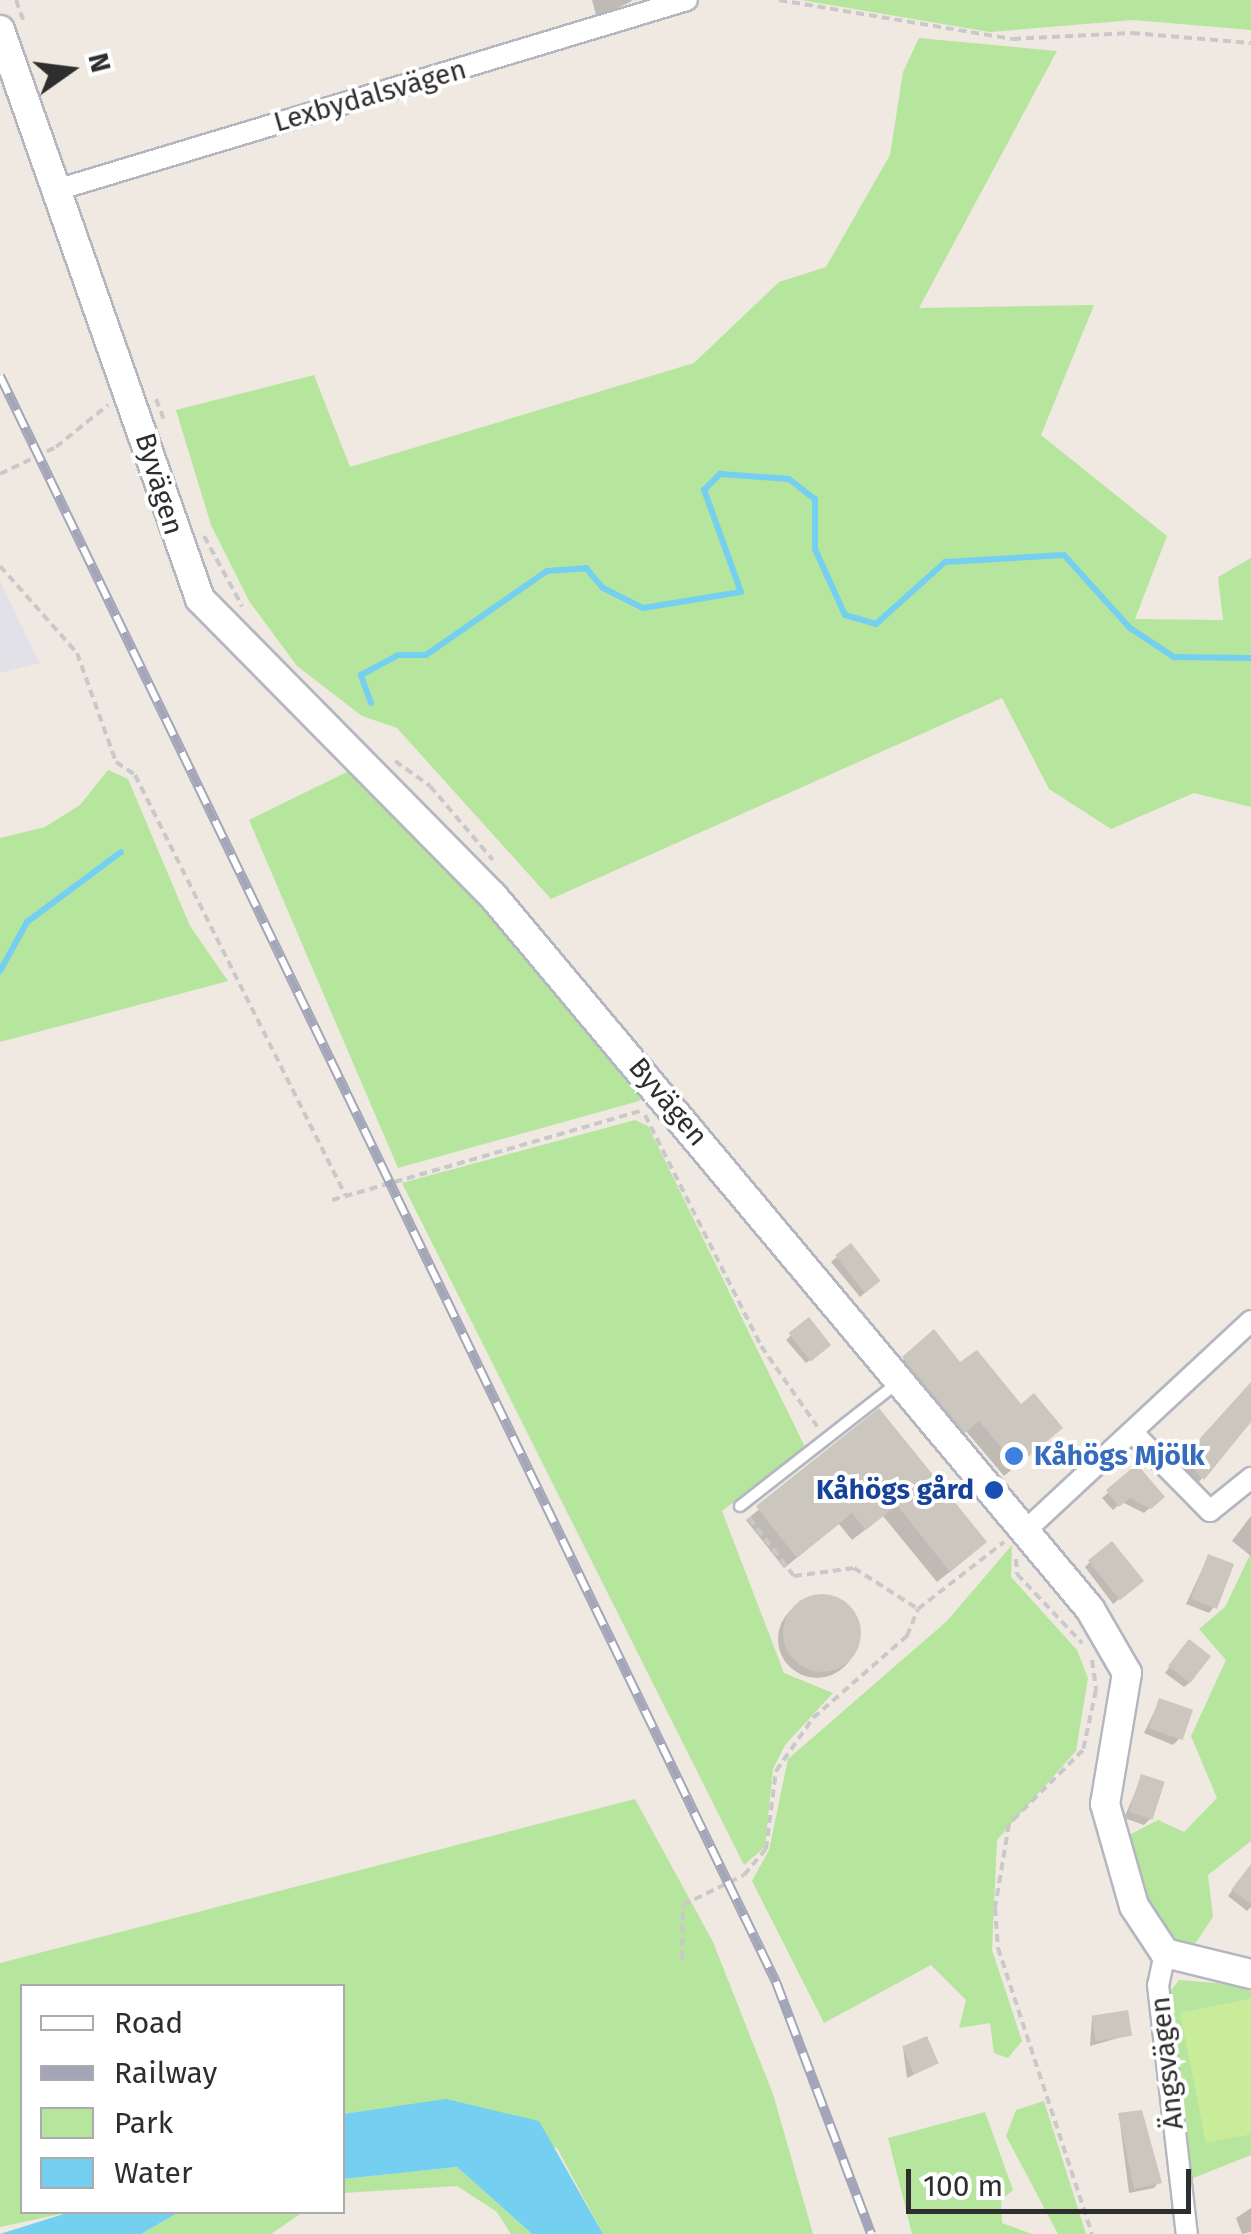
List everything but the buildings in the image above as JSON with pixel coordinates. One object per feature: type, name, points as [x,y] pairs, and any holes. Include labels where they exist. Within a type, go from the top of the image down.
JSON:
[{"type":"street","name":"Lexbydalsvägen","points":[[54,191],[658,4],[687,0]]},
{"type":"street","name":"Byvägen","points":[[0,30],[127,389],[189,578],[218,624],[410,807],[653,1103],[900,1380],[1118,1647],[1126,1702],[1104,1804],[1108,1836],[1164,1953]]},
{"type":"street","points":[[1030,1535],[1132,1432],[1247,1333]]},
{"type":"street","points":[[1132,1432],[1210,1511],[1251,1478]]},
{"type":"street","points":[[1164,1953],[1251,1974]]},
{"type":"street","name":"Ängsvägen","points":[[1164,1953],[1158,1985],[1187,2234]]},
{"type":"lane","points":[[740,1506],[828,1442],[900,1380]]},
{"type":"path","points":[[778,0],[1014,40],[1132,33],[1251,43]]},
{"type":"path","points":[[0,474],[56,447],[127,389]]},
{"type":"path","points":[[155,396],[166,428]]},
{"type":"path","points":[[200,526],[252,621]]},
{"type":"path","points":[[0,566],[77,652],[116,762],[136,776],[345,1195]]},
{"type":"path","points":[[392,759],[430,786],[500,868]]},
{"type":"path","points":[[332,1200],[653,1103],[761,1346],[828,1442]]},
{"type":"path","points":[[740,1506],[794,1576],[854,1568],[918,1609]]},
{"type":"path","points":[[682,1959],[683,1905],[744,1876],[766,1849],[776,1771],[813,1718],[907,1636],[918,1609],[1030,1535]]},
{"type":"path","points":[[1030,1535],[1017,1556],[1017,1574],[1083,1644],[1096,1690],[1070,1768],[1008,1824],[996,1881],[998,1948],[1092,2234]]},
{"type":"shaded area","points":[[0,582],[40,663],[0,673]]},
{"type":"green space","points":[[801,0],[1251,0],[1251,30],[1134,20],[990,32]]},
{"type":"green space","points":[[919,38],[1057,51],[919,308],[1094,305],[1041,435],[1167,536],[1135,619],[1223,620],[1218,577],[1251,558],[1251,807],[1194,793],[1111,829],[1049,789],[1002,698],[551,899],[397,728],[362,716],[297,666],[249,601],[211,525],[176,410],[314,375],[350,467],[694,363],[779,282],[826,267],[890,155],[903,72]]},
{"type":"green space","points":[[108,770],[128,779],[190,926],[228,981],[0,1042],[0,838],[45,827],[80,805]]},
{"type":"green space","points":[[351,770],[453,869],[647,1093],[639,1101],[398,1168],[249,820]]},
{"type":"green space","points":[[635,1120],[648,1126],[805,1447],[722,1511],[784,1673],[833,1693],[785,1745],[773,1769],[765,1847],[744,1865],[402,1183]]},
{"type":"green space","points":[[1012,1545],[1011,1577],[1077,1650],[1088,1678],[1076,1751],[997,1840],[992,1950],[1022,2041],[1008,2058],[994,2053],[990,2023],[959,2028],[966,2000],[931,1965],[824,2023],[752,1881],[769,1850],[788,1759],[947,1621]]},
{"type":"green space","points":[[1251,1553],[1251,1841],[1208,1875],[1213,1917],[1189,1953],[1158,1920],[1129,1859],[1131,1834],[1158,1820],[1184,1832],[1217,1798],[1191,1736],[1226,1660],[1199,1629],[1225,1607]]},
{"type":"green space","points":[[635,1799],[713,1942],[773,2094],[813,2234],[603,2234],[557,2148],[392,2108],[345,2114],[345,1984],[20,1984],[20,2214],[61,2214],[0,2227],[0,1963]]},
{"type":"green space","points":[[1179,1980],[1251,1986],[1251,1999],[1181,2013],[1206,2142],[1251,2134],[1251,2155],[1186,2181],[1163,2001]]},
{"type":"green space","points":[[1251,1999],[1251,2134],[1206,2143],[1180,2013]]},
{"type":"green space","points":[[1044,2101],[1086,2234],[1058,2234],[1006,2136],[1016,2110]]},
{"type":"green space","points":[[985,2112],[1013,2190],[1001,2200],[1002,2223],[1032,2234],[912,2234],[888,2138]]},
{"type":"green space","points":[[457,2167],[532,2234],[511,2234],[497,2212],[457,2186],[345,2193],[345,2179]]},
{"type":"green space","points":[[176,2214],[300,2214],[271,2234],[141,2234]]},
{"type":"water","points":[[446,2099],[539,2121],[603,2234],[532,2234],[457,2167],[345,2179],[345,2114]]},
{"type":"water","points":[[64,2214],[176,2214],[141,2234],[0,2234]]},
{"type":"waterway","points":[[371,703],[361,675],[398,655],[426,655],[547,571],[586,568],[603,588],[643,608],[741,592],[704,490],[720,474],[789,479],[815,499],[815,549],[845,615],[876,624],[945,562],[1064,555],[1130,628],[1174,657],[1251,658]]},
{"type":"waterway","points":[[0,971],[27,922],[121,852]]},
{"type":"railway","points":[[0,376],[776,1982],[871,2234]]},
{"type":"place","name":"Kåhögs Mjölk","points":[[1014,1456]]},
{"type":"place","name":"Kåhögs gård","points":[[994,1490]]}]
